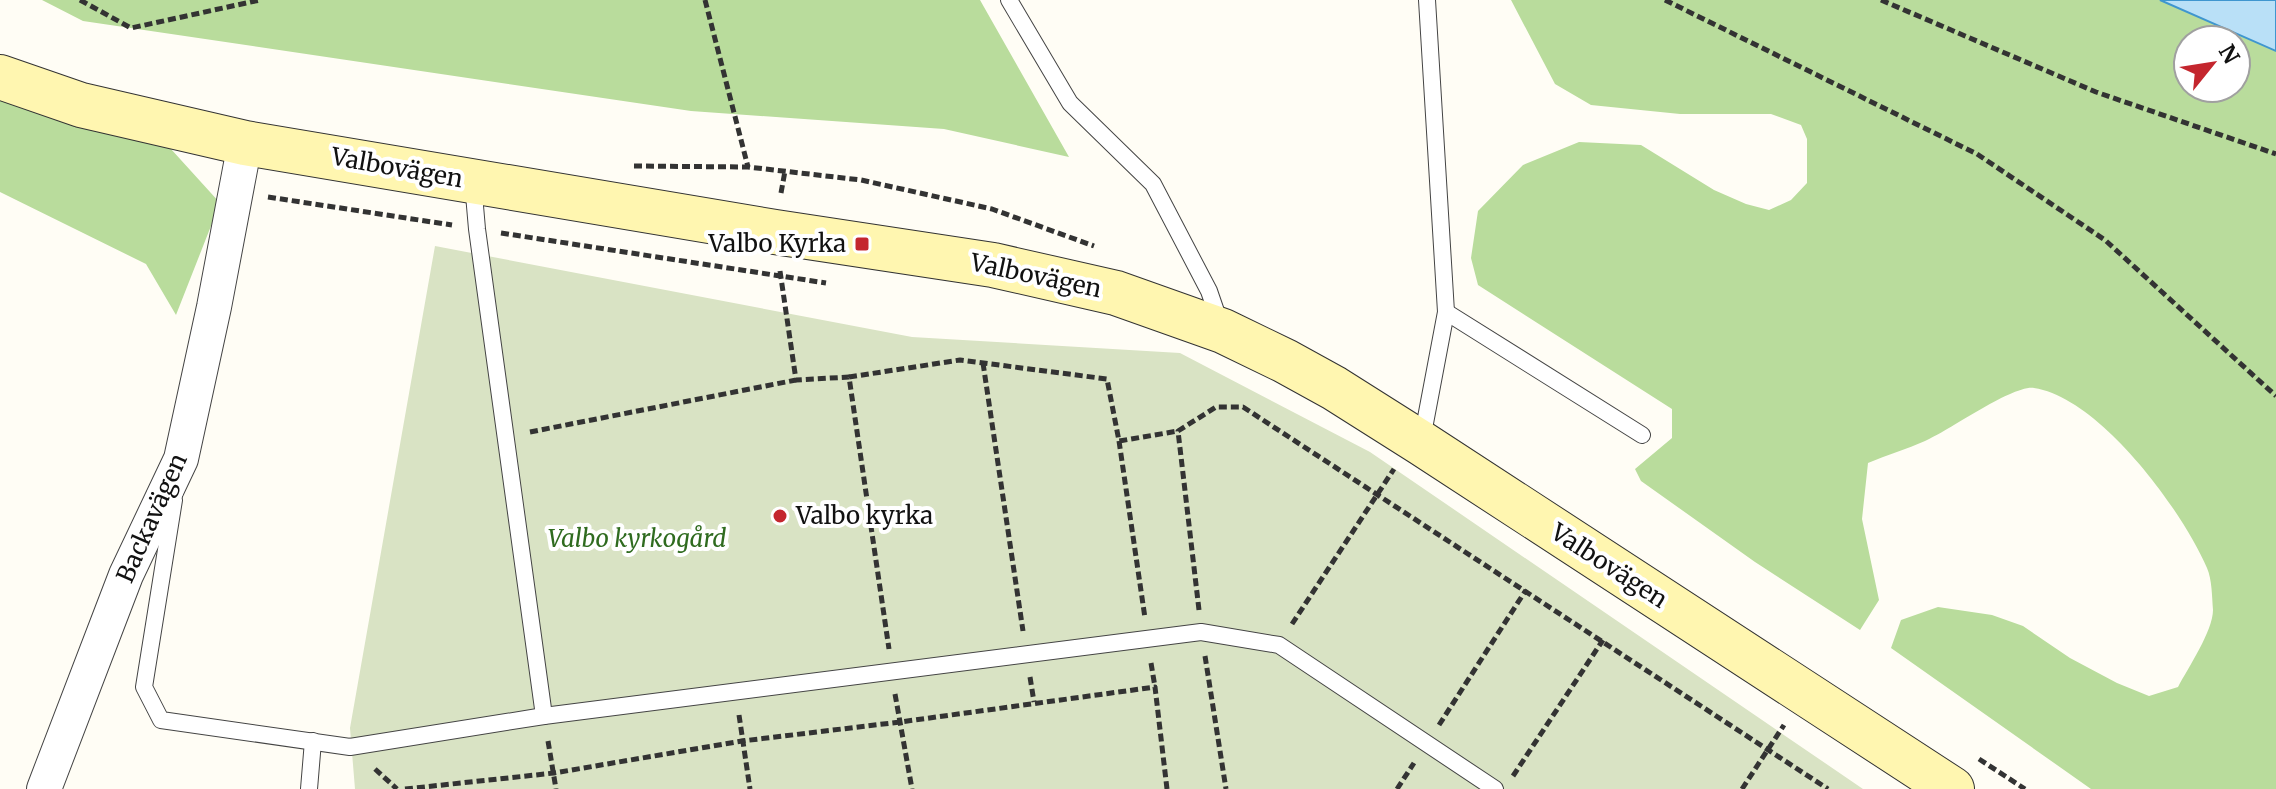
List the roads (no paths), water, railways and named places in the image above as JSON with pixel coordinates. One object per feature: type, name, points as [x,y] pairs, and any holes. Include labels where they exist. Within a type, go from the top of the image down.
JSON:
[{"type":"main road","name":"Valbovägen","points":[[0,77],[81,105],[245,143],[1008,268],[1116,293],[1223,331],[1334,388],[1410,451],[1952,789]]},
{"type":"street","name":"Backavägen","points":[[44,789],[126,575],[181,459],[245,143]]},
{"type":"lane","points":[[1009,0],[1070,103],[1153,184],[1209,291],[1223,331]]},
{"type":"lane","points":[[1410,451],[1446,312],[1427,0]]},
{"type":"lane","points":[[473,181],[544,716]]},
{"type":"lane","points":[[1446,312],[1642,435]]},
{"type":"lane","points":[[181,459],[144,687],[161,720],[350,747],[544,716],[1201,632],[1279,645],[1495,789]]},
{"type":"lane","points":[[309,789],[313,741]]},
{"type":"water","points":[[2160,0],[2276,0],[2276,51],[2252,40],[2252,24],[2215,24]]},
{"type":"place","name":"Valbo Kyrka","points":[[862,244]]},
{"type":"place","name":"Valbo kyrka","points":[[780,516]]},
{"type":"park label","name":"Valbo kyrkogård","points":[[637,539]]}]
